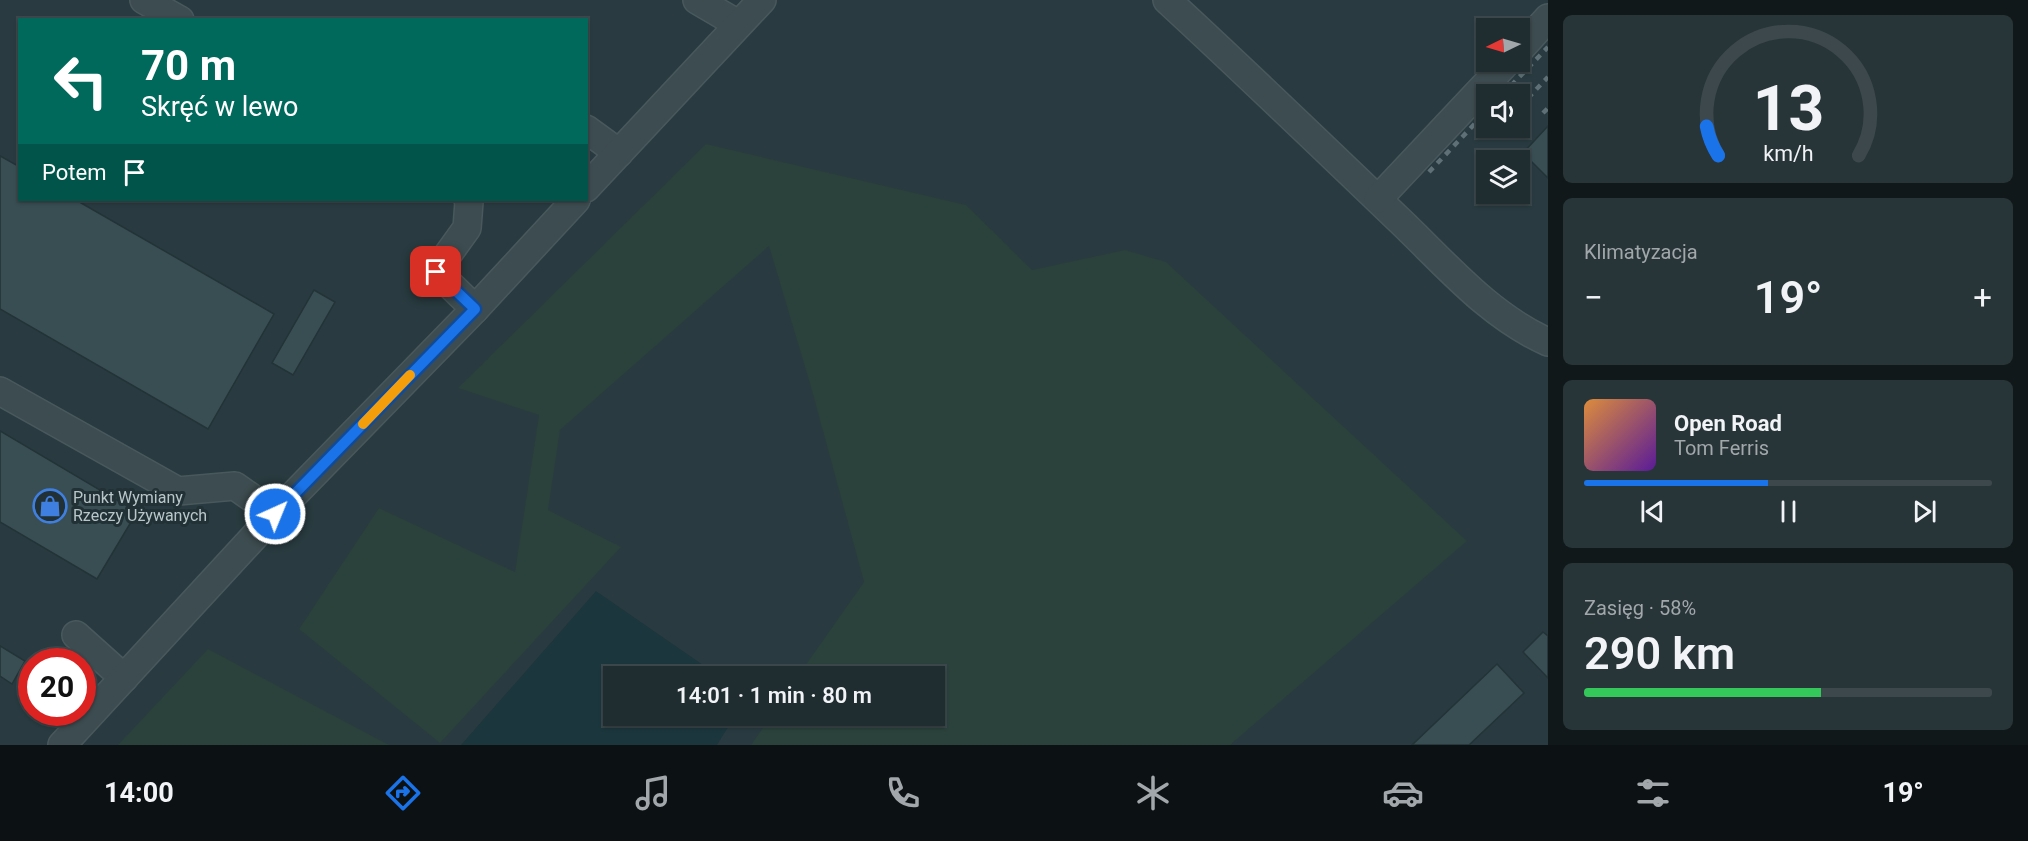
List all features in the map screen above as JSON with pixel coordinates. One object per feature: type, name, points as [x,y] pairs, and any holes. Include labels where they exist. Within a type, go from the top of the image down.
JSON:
[{"type":"lane","points":[[144,0],[176,18]]},
{"type":"lane","points":[[697,0],[738,24]]},
{"type":"lane","points":[[588,186],[762,0]]},
{"type":"lane","points":[[1167,0],[1190,10],[1478,297],[1528,333],[1548,342]]},
{"type":"lane","points":[[1530,38],[1548,18]]},
{"type":"lane","points":[[1378,199],[1498,72]]},
{"type":"lane","points":[[588,130],[619,153]]},
{"type":"lane","points":[[468,201],[467,228],[436,272],[475,309]]},
{"type":"lane","points":[[62,745],[275,514],[475,309],[575,201]]},
{"type":"lane","points":[[0,391],[178,490],[235,486],[275,514]]},
{"type":"lane","points":[[76,635],[124,678]]},
{"type":"green space","points":[[706,144],[966,205],[1032,270],[1125,250],[1166,262],[1467,541],[1230,745],[751,745],[764,726],[945,726],[945,666],[805,666],[864,582],[811,387],[769,246],[560,430],[548,510],[621,547],[440,743],[299,629],[379,508],[515,572],[539,415],[458,388]]},
{"type":"green space","points":[[208,649],[389,745],[118,745]]},
{"type":"water","points":[[596,591],[705,666],[603,666],[603,726],[729,726],[717,745],[461,745]]},
{"type":"building","points":[[1548,126],[1548,178],[1530,160],[1530,150],[1526,150]]},
{"type":"building","points":[[0,156],[18,166],[18,201],[78,201],[274,314],[208,429],[0,309]]},
{"type":"building","points":[[314,290],[335,302],[293,375],[272,363]]},
{"type":"building","points":[[0,431],[137,512],[97,579],[0,522]]},
{"type":"building","points":[[1543,632],[1548,636],[1548,678],[1523,652]]},
{"type":"building","points":[[0,646],[18,657],[18,673],[12,684],[0,676]]},
{"type":"building","points":[[1497,664],[1524,693],[1469,745],[1412,745]]},
{"type":"railway","points":[[1513,84],[1548,47]]},
{"type":"railway","points":[[1530,96],[1548,77]]},
{"type":"railway","points":[[1543,113],[1548,108]]},
{"type":"railway","points":[[1429,172],[1476,123]]},
{"type":"slow traffic","points":[[363,424],[410,375]]},
{"type":"place","name":"Punkt Wymiany Rzeczy Używanych","points":[[50,506]]},
{"type":"route","points":[[275,514],[475,309],[436,272]]}]
